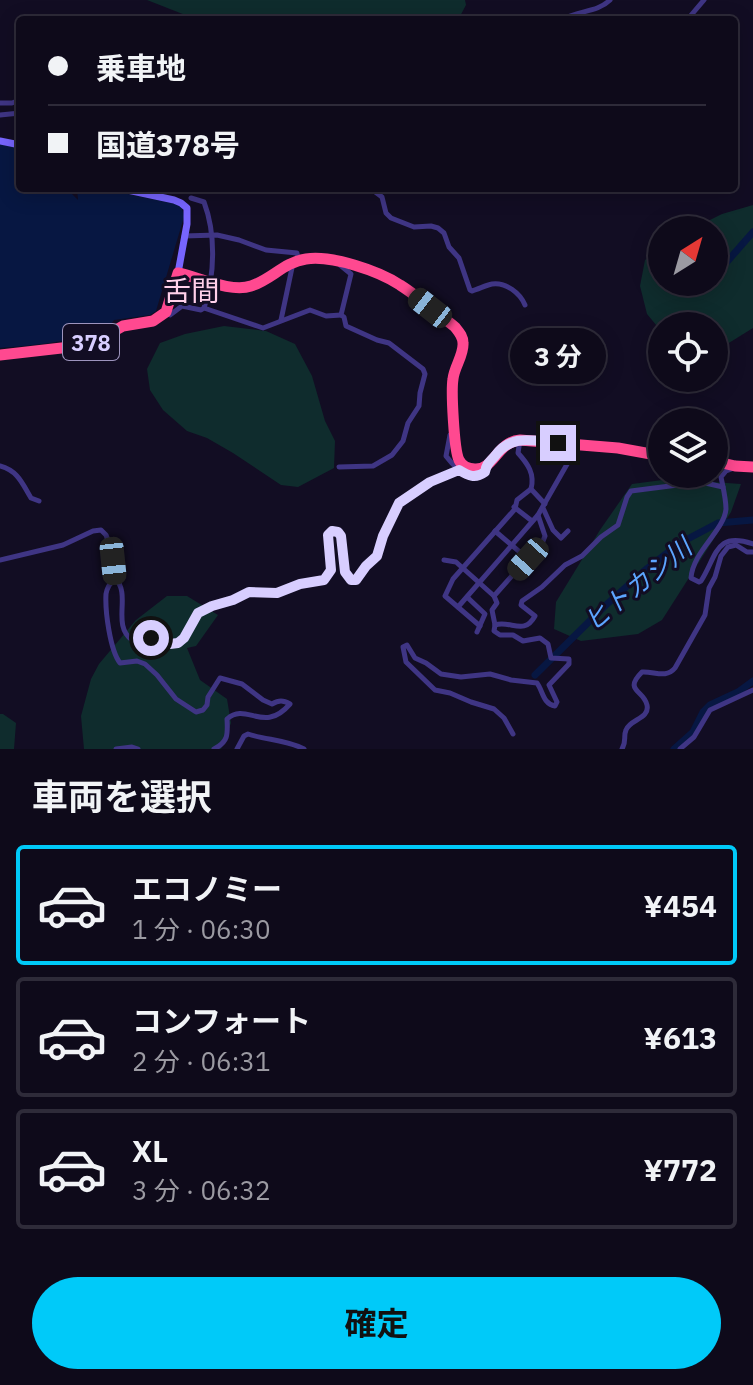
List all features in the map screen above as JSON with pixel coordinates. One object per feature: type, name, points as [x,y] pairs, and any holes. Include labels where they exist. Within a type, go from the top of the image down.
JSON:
[{"type":"highway","points":[[168,304],[178,273],[235,287],[251,286],[296,261],[322,258],[347,263],[398,283],[461,334],[463,347],[453,381],[459,460],[463,465],[471,469],[486,466],[507,444],[520,440],[648,453]]},
{"type":"highway","name":"378","points":[[0,355],[79,346],[123,326],[153,321],[168,304]]},
{"type":"highway","points":[[728,464],[753,467]]},
{"type":"main road","points":[[135,192],[181,203],[187,208],[178,273]]},
{"type":"street","points":[[569,16],[600,8],[610,0]]},
{"type":"street","points":[[690,16],[704,0]]},
{"type":"street","points":[[377,192],[391,218],[414,227],[431,226],[444,233],[449,247],[459,258],[470,290],[499,284],[516,293],[525,305]]},
{"type":"street","points":[[191,198],[204,202],[212,235],[210,282],[204,308]]},
{"type":"street","points":[[184,236],[212,235],[239,240],[266,250],[297,253],[281,320]]},
{"type":"street","points":[[322,258],[351,274],[341,315]]},
{"type":"street","points":[[168,304],[170,315],[182,306],[204,308],[263,328],[310,310],[326,316],[341,315]]},
{"type":"street","points":[[339,467],[373,466],[392,455],[403,441],[408,423],[419,406],[425,374],[423,369],[389,343],[346,326],[341,315]]},
{"type":"street","points":[[455,423],[452,424],[446,456],[459,470],[472,476],[477,477],[485,472],[486,466]]},
{"type":"street","points":[[520,440],[518,453],[527,461],[532,478],[531,489],[544,506],[556,534],[561,538],[568,531]]},
{"type":"street","points":[[458,607],[538,515],[578,444]]},
{"type":"street","points":[[0,466],[14,472],[28,495],[39,501]]},
{"type":"street","points":[[728,470],[735,466]]},
{"type":"street","points":[[0,560],[63,545],[101,530],[112,551],[115,578],[122,590],[121,613],[127,635],[132,640],[151,638],[170,644],[178,643],[198,613],[212,606],[249,592],[277,593],[326,579],[331,570],[328,535],[332,531],[341,536],[345,572],[351,580],[356,580],[377,556],[399,503],[430,482],[459,470]]},
{"type":"street","points":[[495,625],[521,627],[532,622],[535,616],[521,605],[522,601],[618,525],[631,491],[654,488]]},
{"type":"street","points":[[723,488],[725,513],[692,569],[692,580],[701,581],[725,542],[737,539],[753,544]]},
{"type":"street","points":[[467,597],[485,614],[478,629],[445,596],[453,579],[515,509],[517,500],[531,489]]},
{"type":"street","points":[[514,507],[532,521]]},
{"type":"street","points":[[494,596],[545,536],[538,515]]},
{"type":"street","points":[[495,531],[528,559]]},
{"type":"street","points":[[622,749],[626,730],[648,708],[635,691],[637,678],[642,672],[666,674],[675,668],[705,615],[709,588],[724,550],[736,545],[753,552]]},
{"type":"street","points":[[444,560],[453,561],[494,596],[497,603],[492,613],[494,631],[500,635],[513,635],[523,641],[540,638],[548,644],[551,658],[569,659],[569,664],[549,685],[557,702],[552,706],[543,697],[539,684],[534,682],[490,674],[445,675],[415,658],[407,645],[403,647],[406,662],[430,687],[494,709],[504,718],[513,734]]},
{"type":"street","points":[[115,578],[106,597],[113,651],[120,663],[137,661],[145,664],[176,699],[196,712],[207,705],[208,697],[220,678],[242,684],[272,704],[284,700],[290,704],[273,717],[232,715],[227,719],[225,743],[214,749]]},
{"type":"street","points":[[680,749],[694,737],[710,710],[753,690]]},
{"type":"street","points":[[237,749],[248,734],[304,749]]},
{"type":"street","points":[[116,749],[138,749]]},
{"type":"green space","points":[[147,0],[465,0],[466,5],[460,16],[188,16]]},
{"type":"green space","points":[[753,205],[753,328],[728,344],[728,312],[648,312],[648,315],[640,286],[648,258],[648,296],[728,296],[728,216],[718,216]]},
{"type":"green space","points":[[224,326],[266,331],[295,344],[312,376],[325,421],[335,441],[334,468],[298,487],[281,485],[207,438],[187,431],[163,410],[150,390],[147,369],[160,343]]},
{"type":"green space","points":[[648,482],[648,488],[728,488],[728,483],[741,484],[731,512],[662,620],[638,634],[581,641],[554,629],[556,602],[632,484]]},
{"type":"green space","points":[[167,596],[187,596],[218,615],[196,646],[187,648],[200,680],[227,699],[231,723],[221,749],[84,749],[81,716],[91,679],[99,664],[136,620]]},
{"type":"green space","points":[[0,714],[16,723],[14,749],[0,749]]},
{"type":"water","points":[[0,144],[16,148],[16,192],[70,192],[78,200],[77,192],[118,192],[176,204],[182,208],[184,217],[156,311],[150,315],[114,320],[106,327],[79,338],[0,348]]},
{"type":"waterway","points":[[728,261],[753,232]]},
{"type":"waterway","name":"ヒトカシ川","points":[[535,675],[606,605],[680,543],[718,523],[753,520]]},
{"type":"waterway","points":[[674,749],[693,732],[710,705],[753,681]]},
{"type":"district","name":"舌間","points":[[191,290]]},
{"type":"route","points":[[151,638],[170,644],[178,643],[198,613],[212,606],[249,592],[277,593],[300,584],[324,580],[331,570],[328,535],[332,531],[341,536],[345,572],[351,580],[356,580],[377,556],[396,508],[410,495],[430,482],[459,470],[477,477],[485,472],[486,466],[501,448],[513,441],[558,443]]}]
